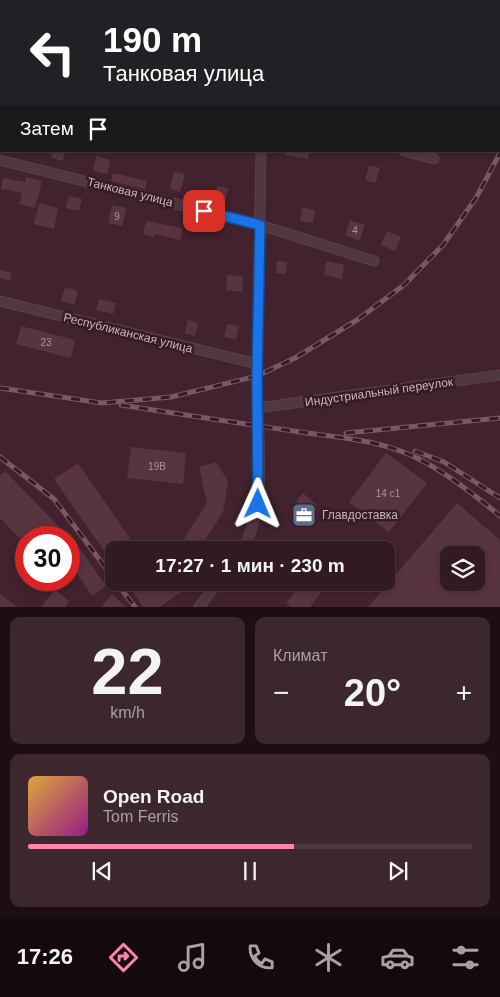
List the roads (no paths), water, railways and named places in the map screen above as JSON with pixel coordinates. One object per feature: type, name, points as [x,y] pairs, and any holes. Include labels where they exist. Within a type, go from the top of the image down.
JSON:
[{"type":"street","points":[[246,541],[254,523],[258,504],[257,364],[261,152]]},
{"type":"street","points":[[408,152],[434,159]]},
{"type":"street","name":"Танковая улица","points":[[0,160],[260,225],[374,261]]},
{"type":"street","name":"Республиканская улица","points":[[0,301],[257,364]]},
{"type":"street","name":"Индустриальный переулок","points":[[257,408],[500,375]]},
{"type":"street","points":[[199,607],[211,591]]},
{"type":"railway","points":[[0,388],[102,403],[171,397],[257,376],[295,358],[357,320],[404,285],[443,245],[476,198],[500,153]]},
{"type":"railway","points":[[121,405],[358,440],[389,447],[419,459],[440,471],[500,516]]},
{"type":"railway","points":[[346,433],[500,418]]},
{"type":"railway","points":[[415,451],[444,462],[500,498]]},
{"type":"railway","points":[[0,457],[54,499],[105,567]]},
{"type":"railway","points":[[123,591],[135,607]]},
{"type":"place","name":"Главдоставка","points":[[304,515]]}]
